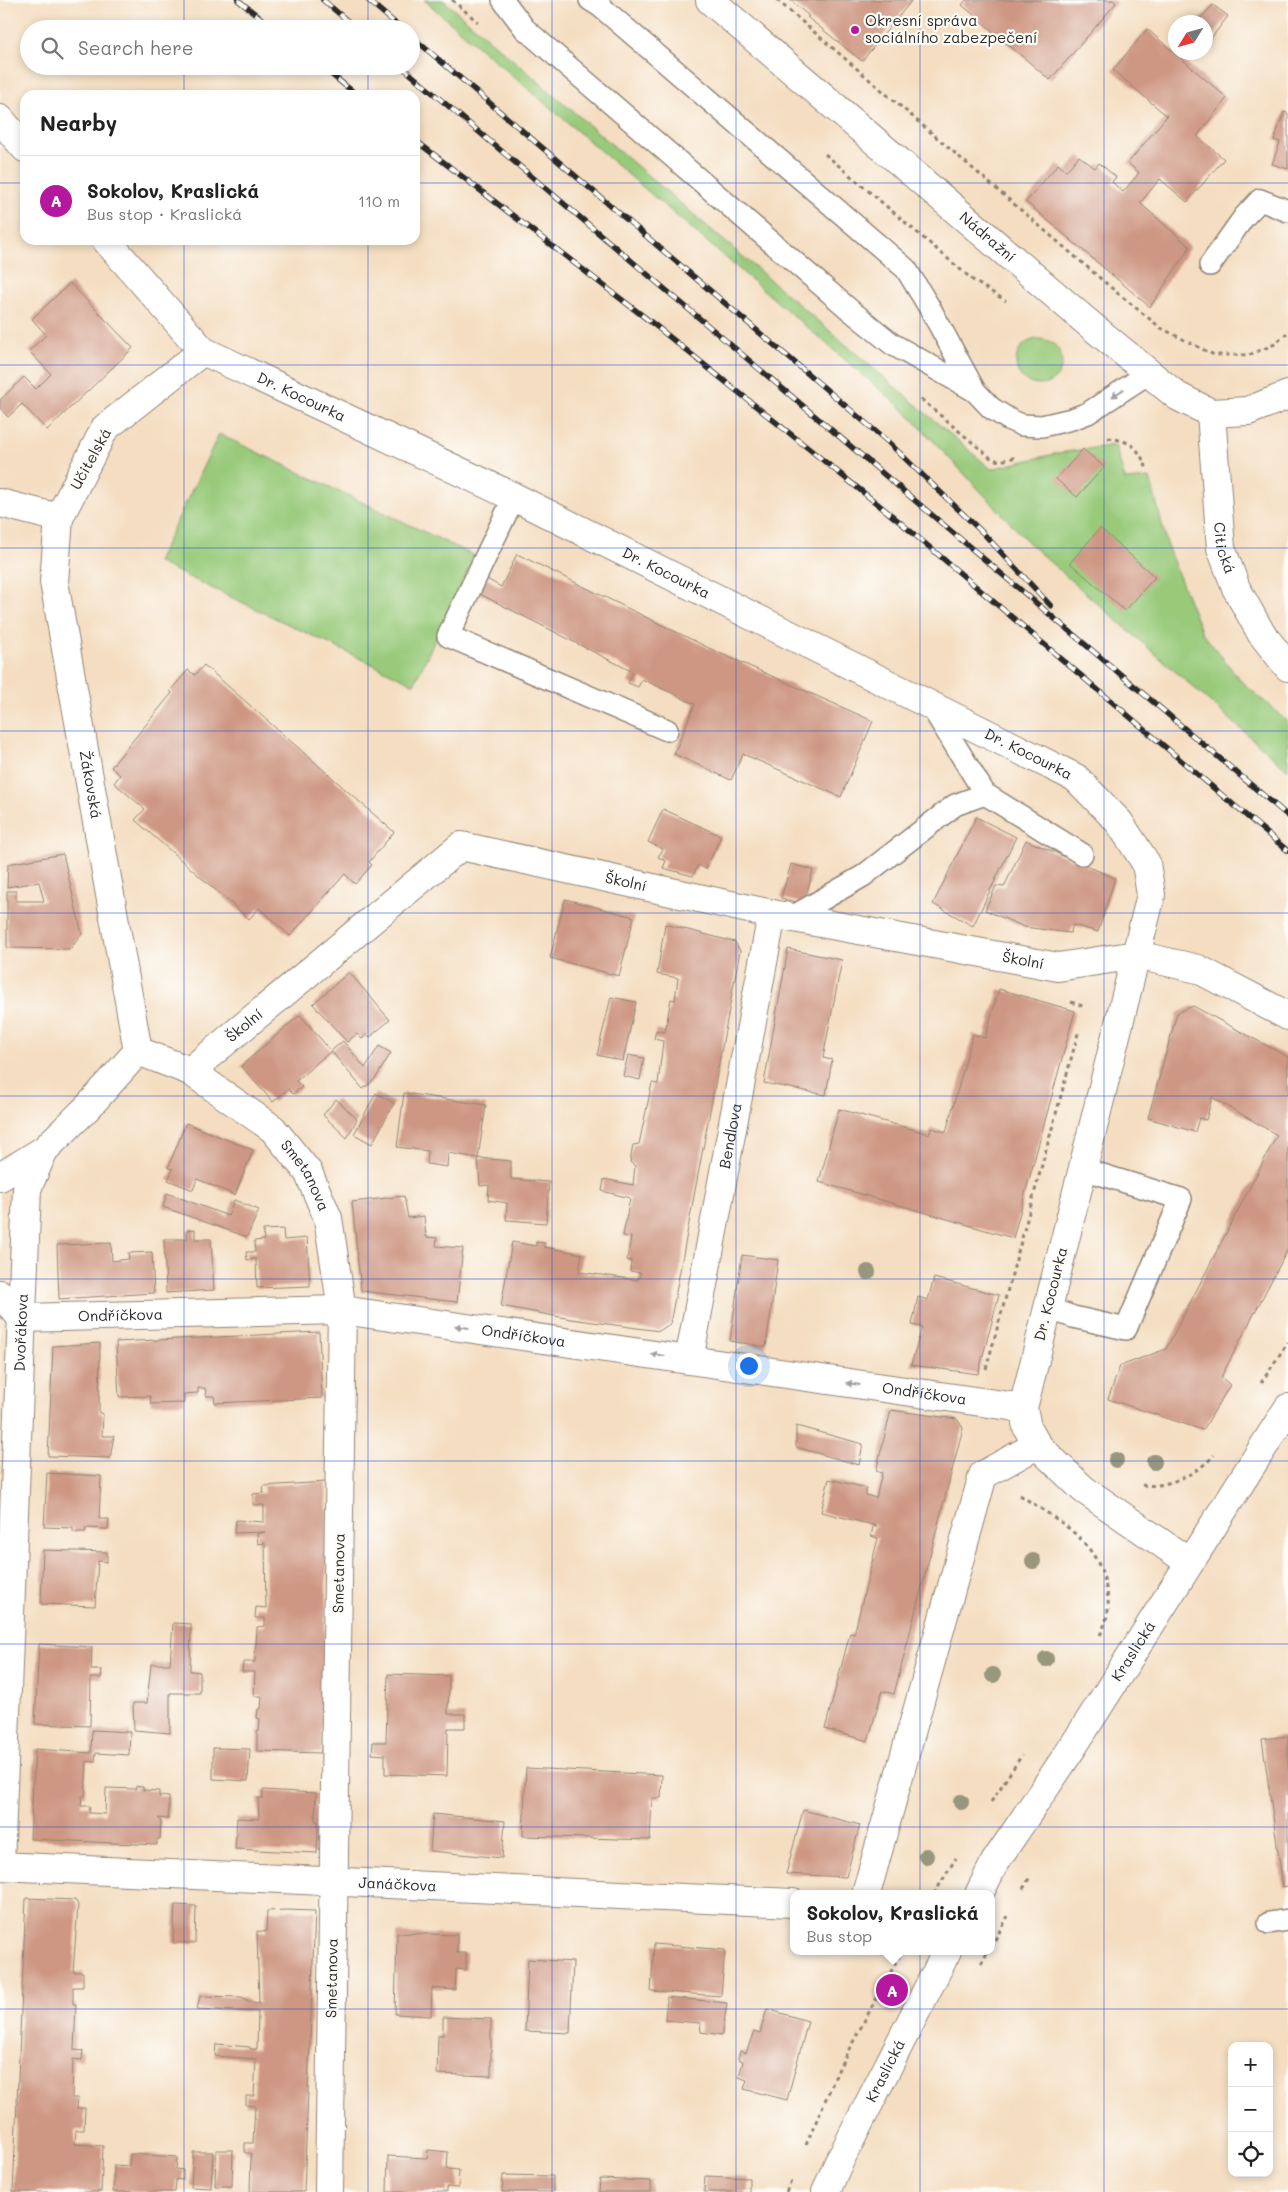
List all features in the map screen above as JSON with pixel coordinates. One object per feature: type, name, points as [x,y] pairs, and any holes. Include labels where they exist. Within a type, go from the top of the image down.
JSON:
[{"type":"street","name":"Nádražní","points":[[710,0],[1177,396],[1211,413],[1248,411],[1288,395]]},
{"type":"street","points":[[0,120],[20,142]]},
{"type":"street","name":"Dr. Kocourka","points":[[110,245],[203,351],[514,497],[1076,778],[1119,822],[1146,863],[1151,895],[1023,1408],[1027,1427],[1037,1445],[1083,1489],[1189,1562]]},
{"type":"street","name":"Učitelská","points":[[59,518],[105,428],[203,351]]},
{"type":"street","name":"Citická","points":[[1211,413],[1221,548],[1236,588],[1261,633],[1288,667]]},
{"type":"street","points":[[0,503],[59,518]]},
{"type":"street","name":"Žákovská","points":[[59,518],[54,582],[138,1051]]},
{"type":"street","name":"Školní","points":[[190,1071],[461,846],[782,915],[1058,967],[1137,954]]},
{"type":"street","name":"Bendlova","points":[[689,1360],[782,915]]},
{"type":"street","points":[[1137,954],[1198,969],[1288,1016]]},
{"type":"street","name":"Smetanova","points":[[138,1051],[190,1071],[273,1129],[308,1172],[328,1218],[342,1310],[329,2192]]},
{"type":"street","name":"Dvořákova","points":[[0,1865],[27,1189],[44,1150],[89,1106],[138,1051]]},
{"type":"street","points":[[0,1177],[44,1150]]},
{"type":"street","points":[[0,1294],[22,1318]]},
{"type":"street","name":"Ondříčkova","points":[[22,1318],[342,1310],[1023,1408]]},
{"type":"street","name":"Kraslická","points":[[980,1890],[995,1862],[1074,1744],[1288,1408]]},
{"type":"street","points":[[867,1890],[983,1475],[1037,1445]]},
{"type":"street","name":"Janáčkova","points":[[0,1865],[790,1903]]},
{"type":"street","name":"Kraslická","points":[[826,2192],[863,2114],[946,1955]]},
{"type":"lane","points":[[502,0],[525,29],[850,310],[892,344],[975,391]]},
{"type":"lane","points":[[590,0],[609,13],[906,269],[931,310],[975,391],[991,408],[1022,425],[1042,426],[1088,413],[1149,373]]},
{"type":"lane","points":[[1210,265],[1244,217],[1260,200],[1288,211]]},
{"type":"lane","points":[[514,497],[448,636],[667,730]]},
{"type":"lane","points":[[931,706],[986,794],[1082,854]]},
{"type":"lane","points":[[782,915],[862,876],[954,806],[986,794]]},
{"type":"lane","points":[[1048,1308],[1073,1317],[1126,1329],[1181,1198],[1083,1169]]},
{"type":"path","points":[[777,0],[1107,284],[1161,328],[1214,355],[1249,355],[1276,344],[1288,332]]},
{"type":"path","points":[[824,153],[974,281],[1014,307]]},
{"type":"path","points":[[1067,1001],[1086,1006],[1083,1015]]},
{"type":"path","points":[[977,1402],[1080,1024]]},
{"type":"path","points":[[992,1469],[1002,1482],[1084,1541],[1096,1555],[1104,1574],[1110,1606],[1096,1641]]},
{"type":"path","points":[[986,1810],[1011,1770],[1028,1748]]},
{"type":"path","points":[[936,1890],[960,1851]]},
{"type":"path","points":[[805,2147],[840,2066],[900,1955]]},
{"type":"path","points":[[786,2192],[794,2174]]},
{"type":"green space","points":[[424,0],[443,0],[991,469],[1058,453],[1115,445],[1125,480],[1150,478],[1169,551],[1201,631],[1242,682],[1288,722],[1288,770],[1034,548],[905,411]]},
{"type":"green space","points":[[1039,339],[1052,343],[1058,349],[1062,362],[1058,375],[1052,381],[1039,385],[1026,381],[1020,375],[1016,362],[1020,349],[1026,343]]},
{"type":"green space","points":[[219,434],[475,556],[414,684],[157,562]]},
{"type":"building","name":"Okresní správa sociálního zabezpečení","points":[[790,0],[912,0],[862,61],[807,17],[809,16]]},
{"type":"building","points":[[966,0],[1113,0],[1116,3],[1050,80],[962,5]]},
{"type":"building","points":[[1213,5],[1228,16],[1213,36],[1213,15],[1204,15]]},
{"type":"building","points":[[1147,29],[1168,47],[1168,60],[1183,60],[1227,98],[1197,136],[1224,159],[1187,202],[1160,179],[1140,203],[1190,247],[1150,307],[1026,202],[1058,164],[1066,171],[1079,156],[1095,168],[1099,163],[1116,177],[1112,182],[1123,192],[1139,173],[1128,163],[1167,116],[1113,70]]},
{"type":"building","points":[[1284,112],[1288,113],[1288,169],[1272,164],[1280,142],[1274,140]]},
{"type":"building","points":[[70,283],[133,348],[47,430],[22,404],[8,417],[0,408],[0,400],[24,377],[36,389],[51,374],[29,351],[46,335],[32,319]]},
{"type":"building","points":[[1083,449],[1104,467],[1077,497],[1056,479]]},
{"type":"building","points":[[1100,528],[1155,577],[1125,611],[1070,563]]},
{"type":"building","points":[[517,554],[713,650],[873,721],[841,797],[743,754],[731,780],[674,754],[695,704],[642,679],[638,687],[628,683],[633,672],[478,593],[485,578],[501,587]]},
{"type":"building","points":[[204,665],[394,832],[369,862],[372,865],[355,884],[345,874],[290,936],[259,908],[249,919],[135,820],[145,809],[114,783],[120,775],[111,767],[172,693],[170,691],[188,670],[195,675]]},
{"type":"building","points":[[663,809],[721,836],[706,869],[698,865],[693,876],[663,868],[666,861],[658,857],[663,849],[648,842]]},
{"type":"building","points":[[976,817],[1016,837],[973,926],[933,904]]},
{"type":"building","points":[[1026,840],[1115,878],[1098,932],[1073,925],[1070,933],[1024,927],[985,910],[996,886],[1004,887]]},
{"type":"building","points":[[63,854],[82,934],[70,949],[7,948],[7,891],[16,891],[16,901],[44,901],[39,882],[7,887],[8,864]]},
{"type":"building","points":[[791,864],[813,870],[804,904],[781,898]]},
{"type":"building","points":[[565,899],[634,917],[619,976],[550,958]]},
{"type":"building","points":[[665,924],[735,942],[740,951],[670,1324],[659,1331],[571,1319],[501,1306],[512,1242],[536,1246],[536,1242],[545,1243],[544,1247],[582,1254],[579,1272],[638,1280],[641,1273],[630,1271],[631,1261],[627,1260],[631,1237],[623,1236],[630,1198],[602,1191],[604,1179],[633,1185],[635,1166],[630,1162],[633,1145],[639,1144],[652,1083],[658,1084],[663,1041],[654,1039],[656,1030],[665,1032],[671,999],[675,1000],[678,978],[657,974]]},
{"type":"building","points":[[788,949],[842,960],[823,1058],[832,1060],[826,1095],[764,1083]]},
{"type":"building","points":[[349,972],[390,1020],[370,1037],[367,1034],[362,1039],[357,1034],[347,1042],[313,1004]]},
{"type":"building","points":[[999,989],[1075,1011],[1013,1238],[819,1182],[839,1109],[929,1134],[931,1128],[946,1132],[973,1034],[985,1038]]},
{"type":"building","points":[[611,997],[636,1002],[623,1061],[597,1055]]},
{"type":"building","points":[[1193,1006],[1288,1057],[1288,1249],[1221,1377],[1230,1385],[1203,1430],[1108,1399],[1120,1366],[1166,1349],[1277,1135],[1212,1097],[1206,1120],[1199,1118],[1195,1132],[1148,1118],[1177,1013]]},
{"type":"building","points":[[300,1015],[331,1051],[296,1081],[302,1087],[293,1094],[288,1089],[273,1102],[241,1066]]},
{"type":"building","points":[[343,1041],[365,1068],[379,1046],[391,1053],[375,1079],[363,1089],[331,1051]]},
{"type":"building","points":[[628,1055],[644,1058],[640,1080],[623,1076]]},
{"type":"building","points":[[376,1093],[394,1103],[372,1144],[354,1134]]},
{"type":"building","points":[[404,1093],[486,1105],[478,1158],[448,1153],[447,1167],[427,1164],[428,1151],[397,1147]]},
{"type":"building","points":[[336,1099],[357,1119],[347,1138],[323,1115]]},
{"type":"building","points":[[186,1123],[253,1150],[235,1195],[197,1179],[193,1190],[168,1180],[173,1169],[168,1168]]},
{"type":"building","points":[[478,1158],[511,1161],[511,1179],[549,1182],[546,1223],[506,1220],[507,1203],[488,1200],[489,1185],[480,1186]]},
{"type":"building","points":[[167,1193],[228,1216],[234,1200],[259,1210],[247,1237],[163,1207]]},
{"type":"building","points":[[404,1196],[408,1218],[424,1216],[426,1237],[437,1238],[436,1246],[463,1248],[457,1302],[361,1291],[352,1202]]},
{"type":"building","points":[[195,1229],[195,1239],[211,1239],[214,1290],[166,1293],[164,1239],[187,1239],[187,1230]]},
{"type":"building","points":[[283,1229],[284,1240],[307,1238],[310,1286],[257,1288],[256,1259],[247,1260],[246,1252],[255,1252],[254,1241],[264,1240],[263,1230]]},
{"type":"building","points":[[111,1243],[112,1261],[129,1259],[128,1253],[152,1252],[154,1293],[59,1299],[57,1245]]},
{"type":"building","points":[[742,1255],[778,1260],[766,1347],[730,1341]]},
{"type":"building","points":[[934,1278],[999,1295],[978,1374],[911,1365],[922,1327],[912,1325],[918,1297],[928,1300]]},
{"type":"building","points":[[319,1332],[322,1398],[215,1403],[214,1396],[206,1396],[205,1388],[198,1388],[198,1393],[184,1394],[184,1403],[151,1404],[150,1396],[119,1397],[116,1342]]},
{"type":"building","points":[[100,1343],[99,1413],[103,1414],[102,1436],[114,1436],[110,1458],[48,1456],[53,1346]]},
{"type":"building","points":[[891,1410],[957,1419],[963,1428],[894,1694],[882,1691],[868,1741],[825,1729],[850,1633],[854,1634],[878,1538],[871,1536],[873,1527],[877,1526],[821,1512],[829,1479],[866,1488],[866,1495],[876,1498],[882,1473],[876,1471]]},
{"type":"building","points":[[796,1426],[863,1444],[859,1465],[796,1447]]},
{"type":"building","points":[[47,1473],[101,1476],[99,1519],[109,1519],[108,1529],[86,1528],[85,1532],[73,1532],[73,1528],[44,1527]]},
{"type":"building","points":[[326,1482],[328,1530],[321,1753],[257,1751],[257,1731],[259,1732],[260,1719],[257,1718],[258,1709],[261,1709],[262,1696],[254,1696],[255,1672],[242,1672],[243,1662],[255,1662],[257,1627],[265,1626],[265,1618],[255,1618],[256,1607],[266,1608],[265,1543],[258,1544],[257,1534],[265,1532],[234,1533],[236,1520],[264,1522],[264,1505],[253,1505],[253,1494],[264,1493],[263,1486]]},
{"type":"building","points":[[43,1550],[107,1552],[107,1562],[98,1561],[95,1606],[41,1604]]},
{"type":"building","points":[[173,1623],[191,1624],[190,1671],[200,1672],[200,1693],[170,1693],[170,1733],[134,1730],[133,1703],[147,1703],[151,1664],[170,1664]]},
{"type":"building","points":[[39,1644],[92,1647],[91,1670],[102,1670],[101,1678],[91,1678],[90,1726],[35,1724]]},
{"type":"building","points":[[388,1674],[449,1676],[448,1714],[465,1714],[465,1728],[448,1728],[447,1776],[385,1774],[385,1755],[372,1754],[373,1742],[386,1742]]},
{"type":"building","points":[[92,1730],[130,1732],[129,1755],[96,1753],[95,1762],[87,1761],[85,1796],[82,1796],[81,1806],[90,1806],[89,1813],[105,1814],[106,1788],[136,1789],[136,1786],[143,1787],[143,1790],[159,1791],[159,1796],[169,1797],[169,1809],[168,1819],[158,1818],[161,1821],[160,1839],[157,1839],[157,1845],[30,1839],[35,1749],[91,1753]]},
{"type":"building","points":[[1288,1736],[1288,1886],[1283,1887],[1262,1739]]},
{"type":"building","points":[[213,1748],[250,1749],[248,1781],[213,1779]]},
{"type":"building","points":[[526,1768],[662,1775],[661,1798],[652,1798],[650,1840],[523,1836]]},
{"type":"building","points":[[263,1790],[316,1793],[315,1821],[318,1821],[317,1853],[235,1849],[237,1818],[259,1819],[258,1798],[263,1798]]},
{"type":"building","points":[[803,1810],[860,1825],[846,1877],[786,1874]]},
{"type":"building","points":[[433,1814],[505,1821],[502,1858],[430,1851]]},
{"type":"building","points":[[26,1898],[75,1900],[78,1905],[73,1972],[83,1972],[83,1987],[73,1987],[73,2004],[76,2004],[74,2050],[83,2051],[82,2060],[73,2059],[72,2098],[78,2098],[77,2108],[85,2108],[84,2130],[76,2130],[75,2144],[103,2146],[101,2192],[13,2192]]},
{"type":"building","points":[[175,1905],[196,1906],[195,1943],[173,1943]]},
{"type":"building","points":[[267,1911],[315,1911],[304,2192],[250,2192],[251,2153],[245,2153],[245,2143],[253,2143],[255,2106],[246,2105],[246,2096],[254,2096],[256,2059],[215,2056],[216,2044],[257,2049],[258,2012],[197,2009],[200,1996],[242,1997],[250,2002],[259,2003],[257,1931],[266,1932]]},
{"type":"building","points":[[397,1933],[457,1935],[457,1953],[466,1953],[466,1970],[456,1969],[455,1990],[432,1988],[431,2016],[395,2014]]},
{"type":"building","points":[[654,1944],[725,1950],[721,1996],[651,1991]]},
{"type":"building","points":[[528,1959],[573,1962],[570,2033],[525,2031]]},
{"type":"building","points":[[667,1997],[727,2003],[722,2035],[701,2032],[700,2023],[665,2020]]},
{"type":"building","points":[[767,2009],[808,2021],[787,2100],[744,2089],[747,2080],[739,2077],[743,2061],[738,2059],[740,2051],[746,2053],[754,2031],[760,2033]]},
{"type":"building","points":[[443,2017],[491,2019],[491,2076],[437,2074],[438,2035],[443,2035]]},
{"type":"building","points":[[216,2150],[233,2150],[232,2186],[215,2186]]},
{"type":"building","points":[[428,2150],[448,2152],[447,2169],[459,2170],[458,2188],[447,2187],[447,2192],[387,2192],[388,2156],[427,2158]]},
{"type":"building","points":[[193,2152],[213,2152],[211,2188],[191,2187]]},
{"type":"building","points":[[130,2154],[177,2157],[176,2169],[183,2170],[183,2180],[176,2179],[175,2192],[113,2192],[114,2165],[129,2166]]},
{"type":"building","points":[[503,2175],[553,2176],[553,2192],[502,2192]]},
{"type":"building","points":[[705,2176],[749,2178],[749,2192],[704,2192]]},
{"type":"building","points":[[600,2179],[651,2181],[651,2192],[599,2192]]},
{"type":"railway","points":[[238,0],[263,20]]},
{"type":"railway","points":[[323,0],[346,20]]},
{"type":"railway","points":[[368,0],[391,20]]},
{"type":"railway","points":[[420,44],[888,442],[983,533],[1051,606]]},
{"type":"railway","points":[[332,75],[351,90]]},
{"type":"railway","points":[[412,75],[1288,816]]},
{"type":"railway","points":[[420,144],[656,326],[895,518],[1288,851]]},
{"type":"place","name":"Okresní správa sociálního zabezpečení","points":[[855,30]]},
{"type":"place","name":"Sokolov, Kraslická","points":[[892,1990]]}]
